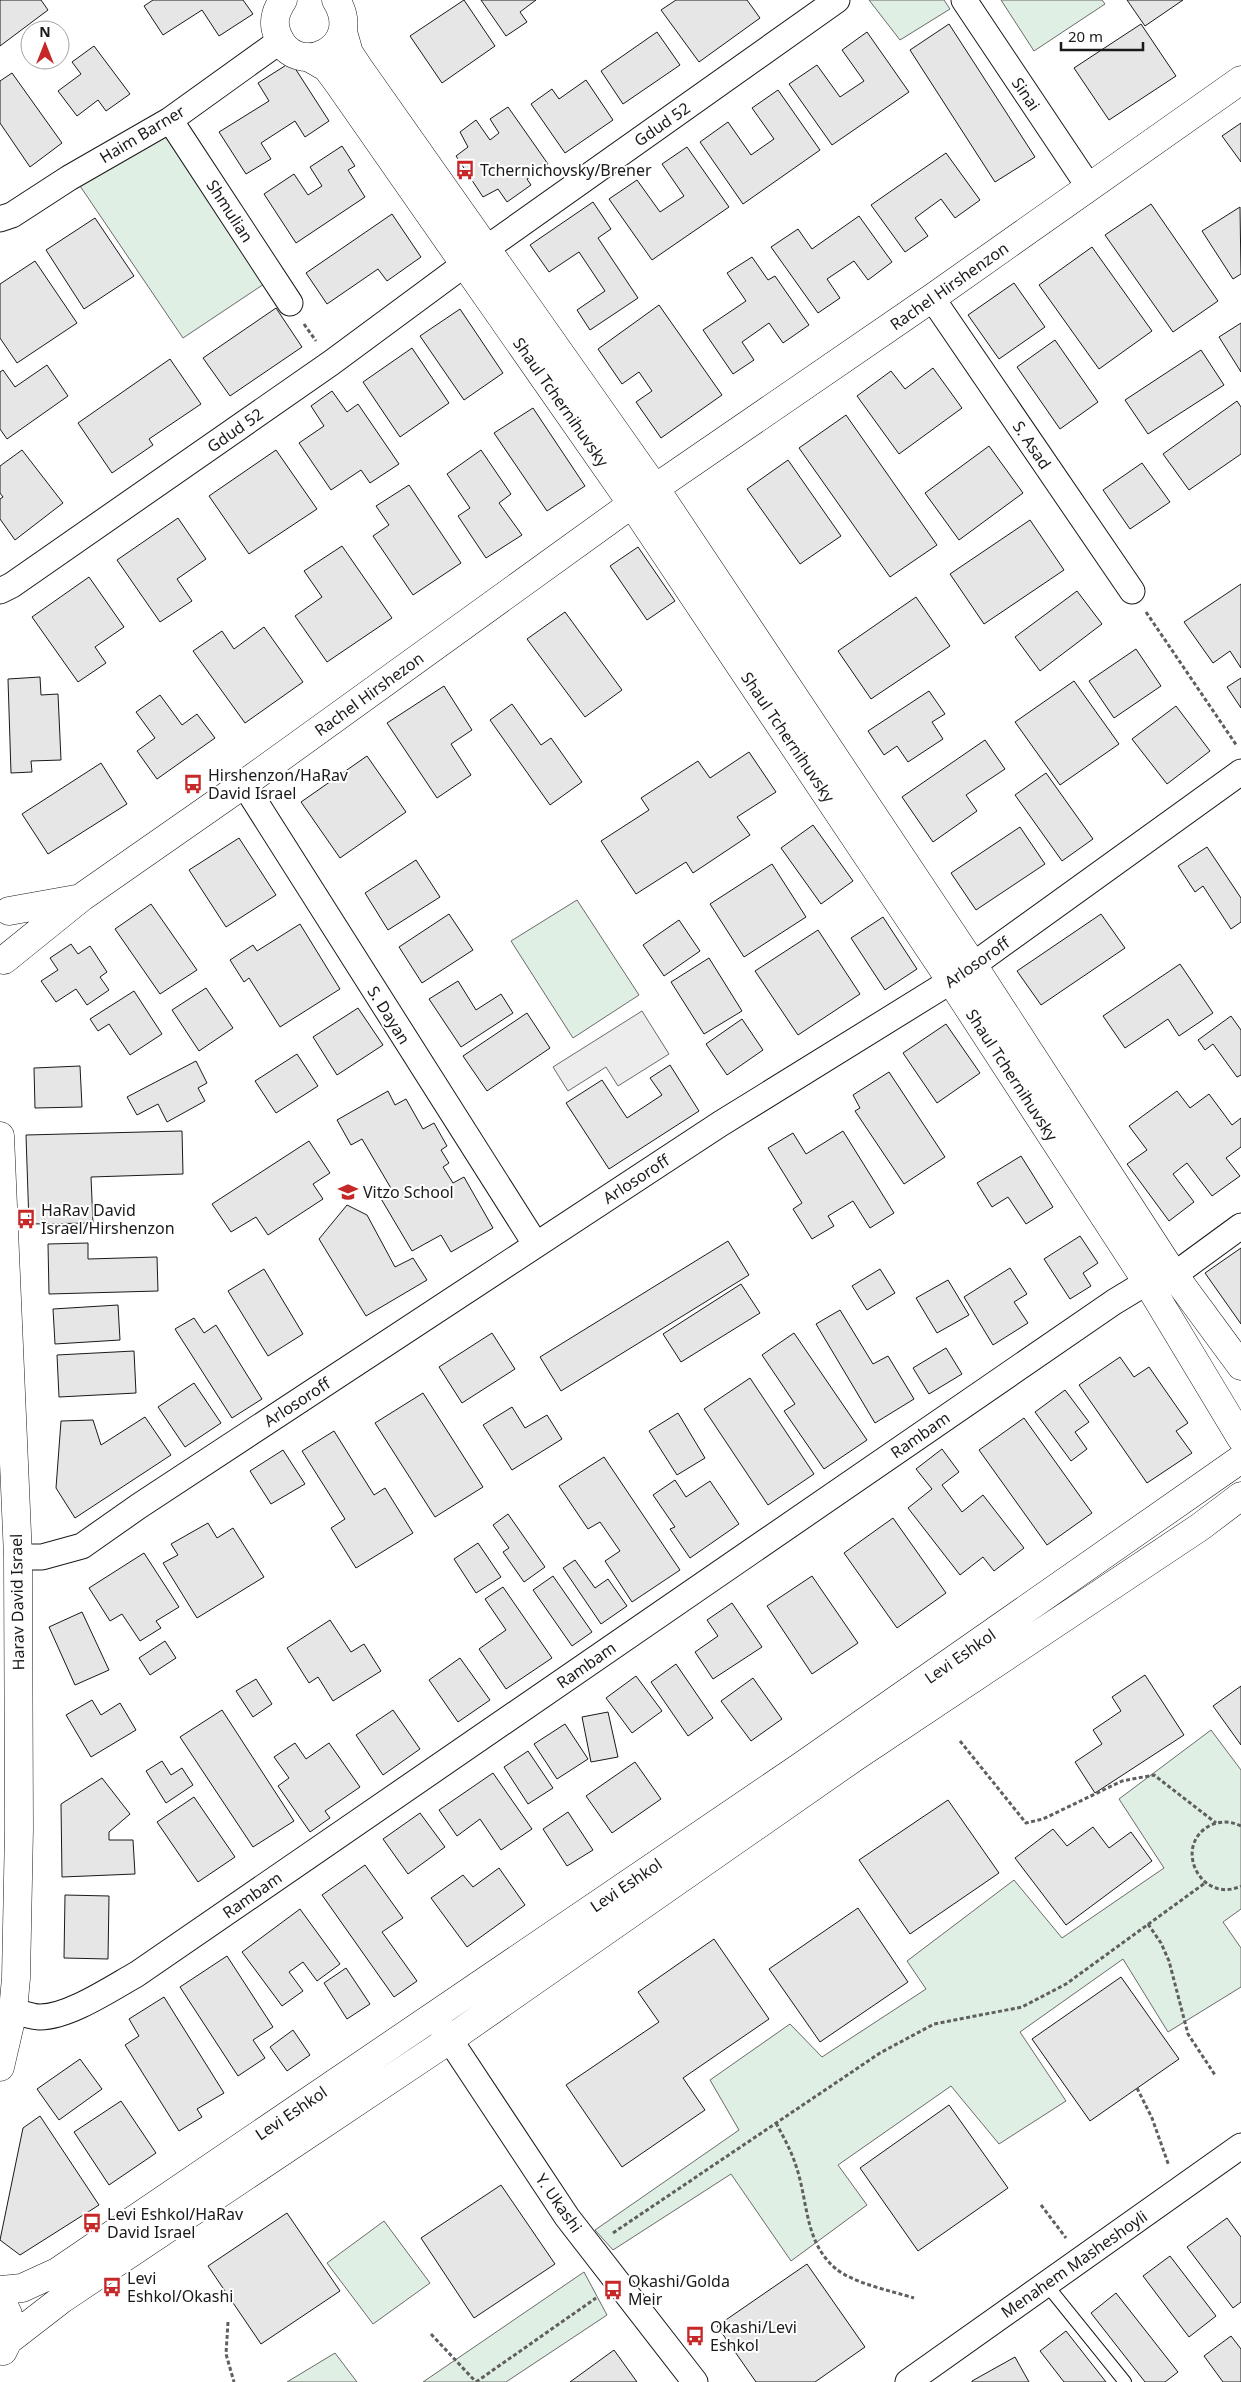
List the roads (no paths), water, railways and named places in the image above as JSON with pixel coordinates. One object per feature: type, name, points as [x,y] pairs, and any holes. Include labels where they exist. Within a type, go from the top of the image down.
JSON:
[{"type":"street","name":"Shaul Tchernihuvsky","points":[[336,0],[342,9],[345,44],[354,61],[655,488],[973,965],[1174,1275],[1241,1366]]},
{"type":"street","name":"Gdud 52","points":[[487,248],[837,0]]},
{"type":"street","name":"Sinai","points":[[964,0],[1089,187]]},
{"type":"street","points":[[279,3],[274,19],[275,30],[280,41]]},
{"type":"street","points":[[308,57],[319,56],[330,51],[338,43],[343,32]]},
{"type":"street","name":"Shaul Tchernihuvsky","points":[[280,41],[287,50],[297,55],[308,57],[327,68],[632,504],[951,981],[1147,1282],[1241,1438]]},
{"type":"street","name":"Haim Barner","points":[[0,220],[12,215],[69,178],[170,120],[280,41]]},
{"type":"street","name":"Rachel Hirshenzon","points":[[655,488],[932,298],[1241,80]]},
{"type":"street","name":"Shmulian","points":[[170,120],[290,303]]},
{"type":"street","name":"Gdud 52","points":[[0,591],[331,363],[465,264]]},
{"type":"street","name":"S. Asad","points":[[932,298],[1132,591]]},
{"type":"street","name":"Rachel Hirshezon","points":[[2,965],[82,897],[244,784],[655,488]]},
{"type":"street","name":"Arlosoroff","points":[[18,1557],[42,1557],[82,1546],[139,1506],[720,1124],[951,981],[1241,772]]},
{"type":"street","name":"S. Dayan","points":[[244,784],[536,1245]]},
{"type":"street","name":"Rachel Hirshezon","points":[[4,908],[82,897]]},
{"type":"street","points":[[2,965],[16,930],[13,916],[4,908]]},
{"type":"street","name":"Harav David Israel","points":[[0,1136],[18,1557],[19,1935],[13,2011],[0,2067]]},
{"type":"street","points":[[1174,1275],[1241,1226]]},
{"type":"street","name":"Rambam","points":[[13,2011],[41,2017],[68,2010],[101,1995],[137,1974],[1106,1307],[1147,1282]]},
{"type":"street","name":"Levi Eshkol","points":[[0,2290],[28,2286],[57,2272],[800,1767],[1241,1459]]},
{"type":"street","name":"Levi Eshkol","points":[[4,2347],[70,2294],[449,2040],[855,1757],[1200,1527],[1241,1496]]},
{"type":"street","points":[[1200,1527],[1241,1513]]},
{"type":"street","name":"Y. Ukashi","points":[[433,2016],[567,2217],[617,2284],[695,2382]]},
{"type":"street","name":"Menahem Masheshoyli","points":[[908,2382],[1241,2146]]},
{"type":"street","points":[[0,2300],[10,2317],[11,2329],[4,2347]]},
{"type":"lane","points":[[1046,2284],[1125,2382]]},
{"type":"place","name":"Tchernichovsky/Brener","points":[[465,170]]},
{"type":"place","name":"Hirshenzon/HaRav David Israel","points":[[193,784]]},
{"type":"place","name":"Vitzo School","points":[[348,1192]]},
{"type":"place","name":"HaRav David Israel/Hirshenzon","points":[[26,1219]]},
{"type":"place","name":"Levi Eshkol/HaRav David Israel","points":[[92,2223]]},
{"type":"place","name":"Levi Eshkol/Okashi","points":[[112,2287]]},
{"type":"place","name":"Okashi/Golda Meir","points":[[613,2290]]},
{"type":"place","name":"Okashi/Levi Eshkol","points":[[695,2336]]}]
